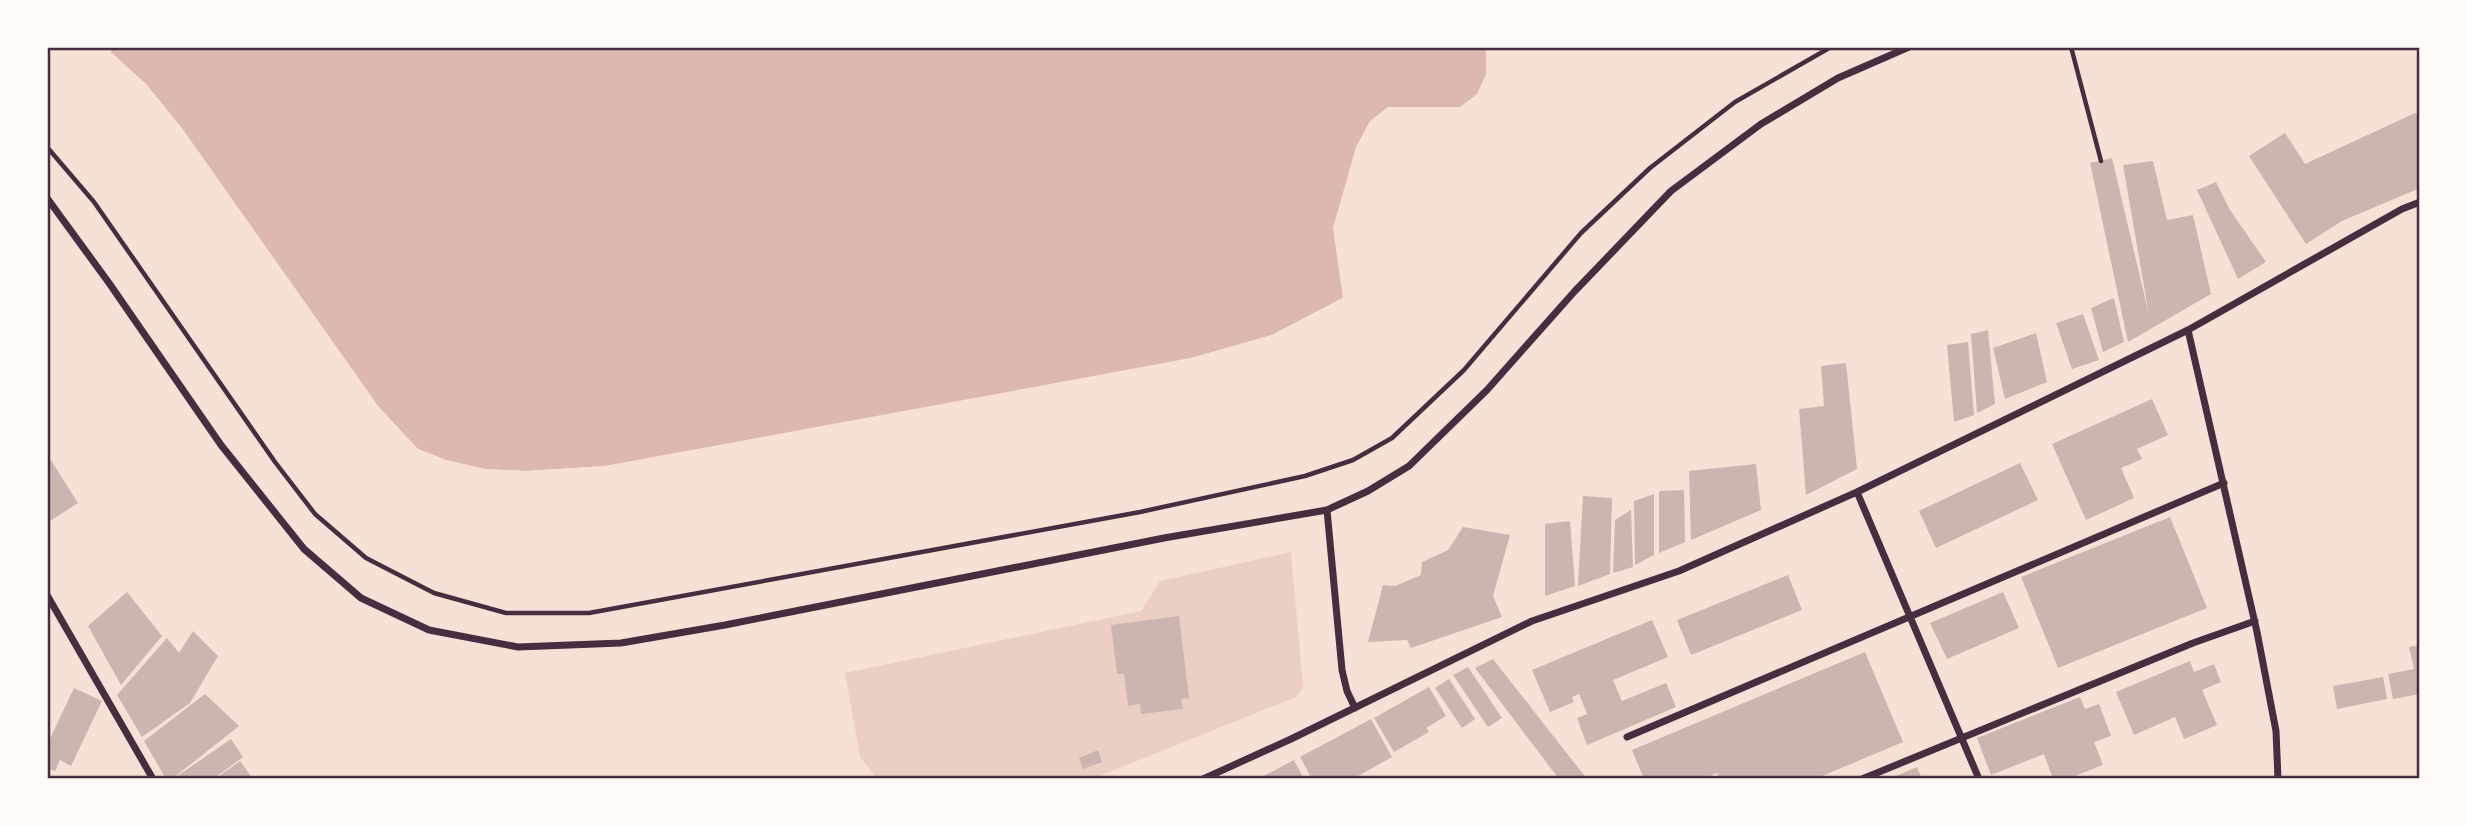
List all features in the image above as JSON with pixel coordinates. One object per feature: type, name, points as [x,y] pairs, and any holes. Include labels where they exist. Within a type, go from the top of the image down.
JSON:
[{"type":"street","points":[[47,198],[221,445],[304,549],[362,598],[429,630],[518,647],[621,643],[1164,538],[1327,510],[1367,491],[1409,466],[1487,390],[1574,292],[1671,191],[1761,124],[1838,78],[1909,47]]},
{"type":"street","points":[[1202,779],[1532,621],[1679,571],[1857,492],[2188,330],[2402,209],[2420,202]]},
{"type":"street","points":[[2188,330],[2255,621],[2276,731],[2278,779]]},
{"type":"street","points":[[1627,737],[2224,483]]},
{"type":"street","points":[[1857,492],[1979,779]]},
{"type":"street","points":[[1327,510],[1342,670],[1355,708]]},
{"type":"street","points":[[47,595],[153,779]]},
{"type":"street","points":[[1862,779],[2193,643],[2255,621]]},
{"type":"path","points":[[47,147],[94,202],[275,462],[315,514],[366,558],[434,593],[506,613],[589,613],[1140,512],[1305,476],[1353,460],[1392,438],[1464,370],[1581,233],[1650,168],[1735,102],[1831,47]]},
{"type":"path","points":[[2071,47],[2101,161]]},
{"type":"shaded area","points":[[112,47],[1486,47],[1486,74],[1477,94],[1460,107],[1388,107],[1370,121],[1356,147],[1333,228],[1343,298],[1272,335],[1191,358],[605,466],[526,471],[485,469],[446,460],[418,449],[378,406],[181,127],[146,84],[111,52]]},
{"type":"shaded area","points":[[1291,552],[1303,686],[1294,698],[1092,779],[877,779],[860,757],[845,673],[1141,611],[1160,581]]},
{"type":"pier","points":[[108,50],[146,84],[181,127],[378,406],[398,429],[418,449],[446,460],[484,469],[526,471],[605,466],[1071,382],[1191,358],[1272,335],[1346,298],[1274,338],[1191,361],[605,469],[526,474],[484,472],[445,464],[417,452],[375,408],[178,129],[144,86],[108,55]]},
{"type":"building","points":[[2415,113],[2420,117],[2420,188],[2342,221],[2306,244],[2249,156],[2285,133],[2305,164]]},
{"type":"building","points":[[2112,158],[2149,315],[2123,165],[2153,161],[2167,220],[2193,215],[2211,294],[2128,342],[2090,163]]},
{"type":"building","points":[[2216,182],[2230,210],[2266,262],[2238,279],[2197,190]]},
{"type":"building","points":[[2114,298],[2124,342],[2103,352],[2091,308]]},
{"type":"building","points":[[2083,314],[2099,360],[2072,369],[2056,323]]},
{"type":"building","points":[[1988,330],[1995,404],[1977,413],[1971,334]]},
{"type":"building","points":[[2036,333],[2047,382],[2005,399],[1993,348]]},
{"type":"building","points":[[1968,342],[1974,415],[1954,422],[1947,345]]},
{"type":"building","points":[[1846,363],[1857,469],[1806,495],[1799,409],[1824,406],[1821,366]]},
{"type":"building","points":[[2152,399],[2168,435],[2137,449],[2142,459],[2121,468],[2134,498],[2086,520],[2052,444]]},
{"type":"building","points":[[47,454],[78,503],[47,523]]},
{"type":"building","points":[[2020,463],[2038,500],[1936,548],[1919,511]]},
{"type":"building","points":[[1756,464],[1761,510],[1691,540],[1689,471]]},
{"type":"building","points":[[1684,490],[1685,542],[1659,553],[1659,491]]},
{"type":"building","points":[[1654,494],[1654,555],[1635,565],[1634,501]]},
{"type":"building","points":[[1583,496],[1612,498],[1610,574],[1578,586]]},
{"type":"building","points":[[1631,510],[1633,567],[1613,573],[1615,520]]},
{"type":"building","points":[[2170,517],[2207,608],[2058,668],[2021,577]]},
{"type":"building","points":[[1570,521],[1575,586],[1545,596],[1545,524]]},
{"type":"building","points":[[1463,527],[1510,535],[1493,596],[1502,617],[1411,648],[1407,640],[1368,642],[1383,585],[1395,586],[1421,575],[1422,562],[1448,550]]},
{"type":"building","points":[[1788,575],[1802,610],[1691,655],[1677,620]]},
{"type":"building","points":[[127,592],[162,636],[121,685],[88,626]]},
{"type":"building","points":[[2003,592],[2019,628],[1947,659],[1930,623]]},
{"type":"building","points":[[1179,616],[1189,698],[1181,699],[1183,709],[1141,714],[1140,704],[1128,706],[1124,674],[1117,674],[1111,625]]},
{"type":"building","points":[[1652,620],[1668,657],[1613,680],[1622,701],[1666,683],[1676,707],[1587,745],[1577,718],[1587,714],[1579,694],[1572,697],[1574,702],[1550,712],[1532,670]]},
{"type":"building","points":[[193,631],[218,656],[190,703],[142,737],[117,695],[167,638],[179,653]]},
{"type":"building","points":[[2420,645],[2420,694],[2393,699],[2388,674],[2414,669],[2409,647]]},
{"type":"building","points":[[1865,652],[1903,742],[1815,779],[1720,779],[1717,773],[1703,779],[1644,779],[1632,750]]},
{"type":"building","points":[[1493,659],[1587,779],[1559,779],[1475,668]]},
{"type":"building","points":[[2190,661],[2194,672],[2214,664],[2221,682],[2202,690],[2217,725],[2184,739],[2175,717],[2134,735],[2116,692]]},
{"type":"building","points":[[1468,667],[1502,718],[1488,727],[1453,675]]},
{"type":"building","points":[[2383,677],[2387,699],[2337,709],[2333,686]]},
{"type":"building","points":[[1449,679],[1475,719],[1462,728],[1435,688]]},
{"type":"building","points":[[1429,687],[1446,716],[1426,728],[1429,732],[1394,752],[1374,718]]},
{"type":"building","points":[[74,688],[102,701],[71,766],[60,760],[55,771],[47,768],[47,745]]},
{"type":"building","points":[[205,694],[239,726],[172,779],[166,779],[144,741]]},
{"type":"building","points":[[2080,697],[2085,709],[2099,704],[2111,736],[2094,742],[2103,765],[2067,779],[2053,779],[2044,754],[1991,775],[1977,738]]},
{"type":"building","points":[[1371,719],[1392,757],[1358,776],[1359,779],[1312,779],[1300,757]]},
{"type":"building","points":[[231,739],[243,757],[213,779],[173,779]]},
{"type":"building","points":[[1098,750],[1102,762],[1083,769],[1079,758]]},
{"type":"building","points":[[1294,760],[1304,779],[1258,779]]},
{"type":"building","points":[[240,761],[253,779],[215,779]]},
{"type":"building","points":[[1917,767],[1922,779],[1889,779]]}]
